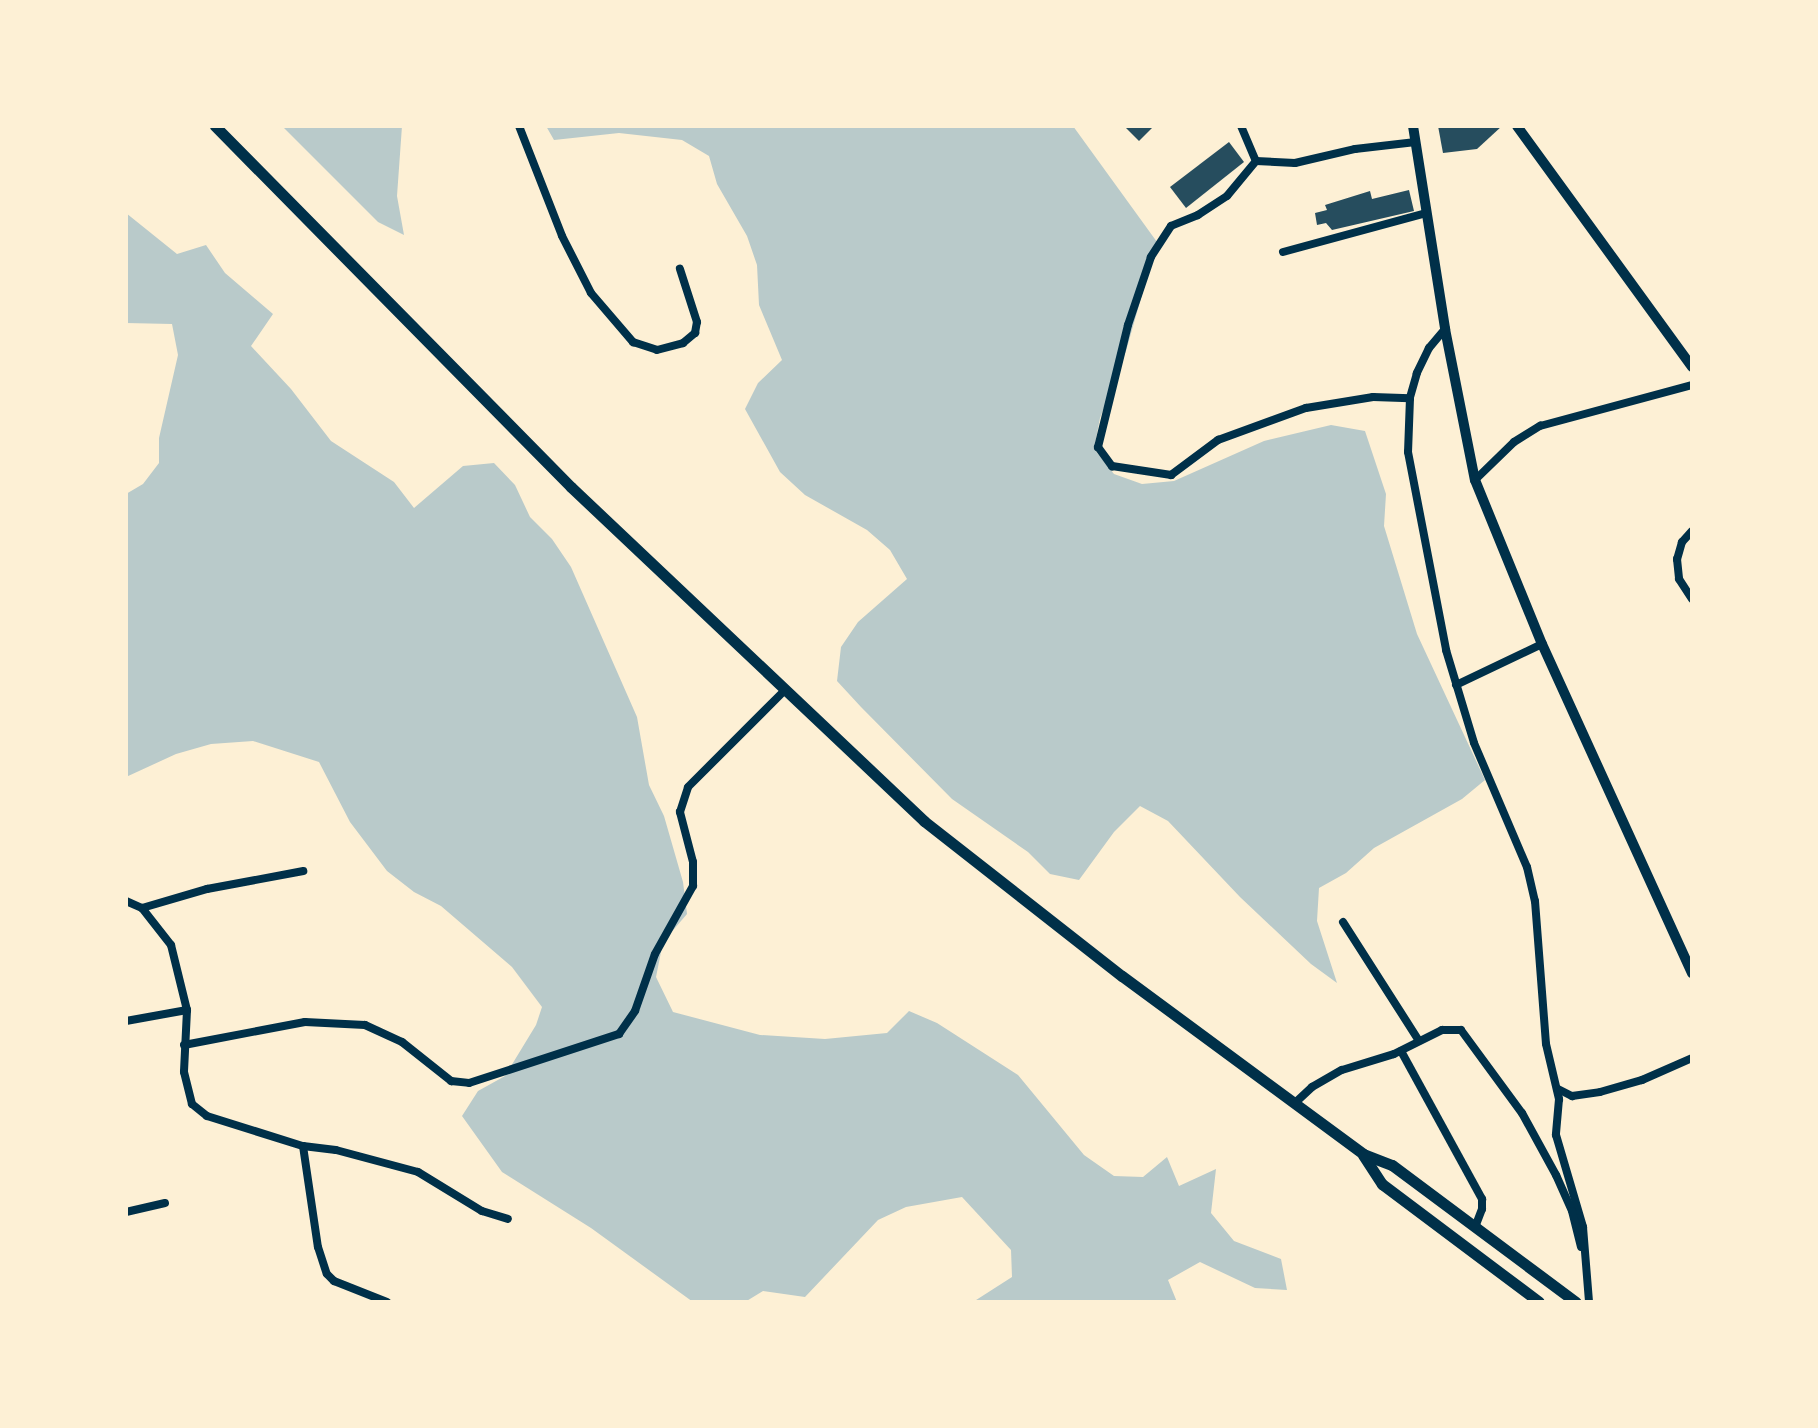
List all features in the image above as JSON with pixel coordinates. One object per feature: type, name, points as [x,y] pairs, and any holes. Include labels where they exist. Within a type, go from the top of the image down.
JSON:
[{"type":"main road","points":[[215,126],[571,487],[783,692],[924,821],[1122,976],[1363,1154],[1392,1165],[1576,1302]]},
{"type":"main road","points":[[1363,1154],[1382,1184],[1537,1301],[1546,1280]]},
{"type":"street","points":[[519,126],[562,236],[591,293],[633,342],[657,350],[683,343],[695,333],[697,322],[680,269]]},
{"type":"street","points":[[1241,126],[1256,161]]},
{"type":"street","points":[[1413,126],[1445,329],[1475,480],[1542,644],[1692,973]]},
{"type":"street","points":[[1517,126],[1692,367]]},
{"type":"street","points":[[1256,161],[1295,163],[1355,149],[1416,142]]},
{"type":"street","points":[[1256,161],[1227,196],[1198,215],[1171,226],[1151,257],[1128,325],[1098,447],[1112,466],[1171,475],[1218,440],[1306,408],[1373,397],[1410,398]]},
{"type":"street","points":[[1283,252],[1427,213]]},
{"type":"street","points":[[1445,329],[1429,348],[1410,398],[1408,452],[1440,626],[1456,685],[1474,743],[1527,867],[1539,924],[1539,986],[1546,1044],[1558,1089],[1556,1135],[1583,1227],[1589,1302]]},
{"type":"street","points":[[1475,480],[1514,442],[1540,426],[1692,385]]},
{"type":"street","points":[[1692,531],[1682,542],[1677,559],[1679,579],[1692,599]]},
{"type":"street","points":[[1456,685],[1542,644]]},
{"type":"street","points":[[184,1045],[305,1022],[355,1023],[391,1035],[446,1078],[469,1083],[619,1034],[630,1021],[655,954],[693,886],[693,862],[680,812],[688,787],[783,692]]},
{"type":"street","points":[[142,908],[207,889],[303,871]]},
{"type":"street","points":[[126,901],[142,908],[171,945],[187,1010],[184,1045],[186,1085],[200,1112],[303,1146],[336,1150],[418,1172],[482,1211],[508,1219]]},
{"type":"street","points":[[1343,922],[1419,1041]]},
{"type":"street","points":[[126,1021],[187,1010]]},
{"type":"street","points":[[1296,1102],[1312,1087],[1342,1070],[1401,1051],[1450,1028],[1466,1034],[1522,1113],[1556,1175],[1572,1211],[1584,1257]]},
{"type":"street","points":[[1401,1051],[1482,1199],[1482,1209],[1475,1227]]},
{"type":"street","points":[[1558,1089],[1572,1096],[1600,1092],[1642,1080],[1692,1058]]},
{"type":"street","points":[[303,1146],[318,1247],[327,1274],[334,1281],[387,1302]]},
{"type":"street","points":[[126,1212],[165,1203]]},
{"type":"shaded area","points":[[282,126],[402,126],[397,196],[404,235],[378,222]]},
{"type":"shaded area","points":[[546,126],[1073,126],[1157,242],[1126,351],[1100,418],[1094,449],[1114,474],[1142,484],[1174,481],[1264,441],[1331,425],[1365,431],[1386,494],[1384,526],[1417,634],[1485,780],[1462,799],[1374,848],[1346,873],[1319,888],[1317,921],[1337,983],[1311,964],[1240,897],[1168,821],[1140,806],[1114,832],[1079,880],[1050,874],[1028,852],[952,799],[837,681],[841,647],[858,622],[907,579],[890,550],[867,530],[805,495],[780,472],[745,409],[758,383],[782,360],[759,305],[757,265],[747,236],[717,184],[709,156],[682,140],[619,133],[554,140]]},
{"type":"shaded area","points":[[126,213],[177,254],[206,245],[225,273],[273,314],[251,346],[291,389],[331,441],[394,482],[414,508],[463,466],[494,463],[515,485],[530,517],[552,539],[571,567],[637,717],[649,785],[664,816],[683,882],[687,914],[663,942],[656,977],[673,1012],[760,1035],[825,1039],[887,1033],[909,1011],[937,1023],[1018,1075],[1084,1155],[1114,1176],[1143,1177],[1167,1157],[1179,1186],[1216,1169],[1211,1213],[1234,1241],[1281,1259],[1287,1290],[1255,1288],[1200,1262],[1168,1280],[1177,1302],[973,1302],[1012,1277],[1011,1250],[962,1197],[906,1207],[878,1220],[805,1297],[763,1291],[745,1302],[693,1302],[591,1228],[502,1172],[462,1116],[478,1091],[505,1076],[536,1025],[542,1007],[512,967],[441,906],[414,892],[387,871],[350,822],[319,762],[253,741],[211,744],[176,754],[126,777],[126,494],[143,484],[159,463],[159,438],[178,355],[172,324],[126,323]]},
{"type":"building","points":[[1124,126],[1154,126],[1139,141]]},
{"type":"building","points":[[1438,126],[1502,126],[1477,149],[1443,153]]},
{"type":"building","points":[[1229,142],[1244,162],[1186,208],[1170,187]]},
{"type":"building","points":[[1409,190],[1414,211],[1332,230],[1326,223],[1317,225],[1315,213],[1327,210],[1325,205],[1370,191],[1372,199]]}]
